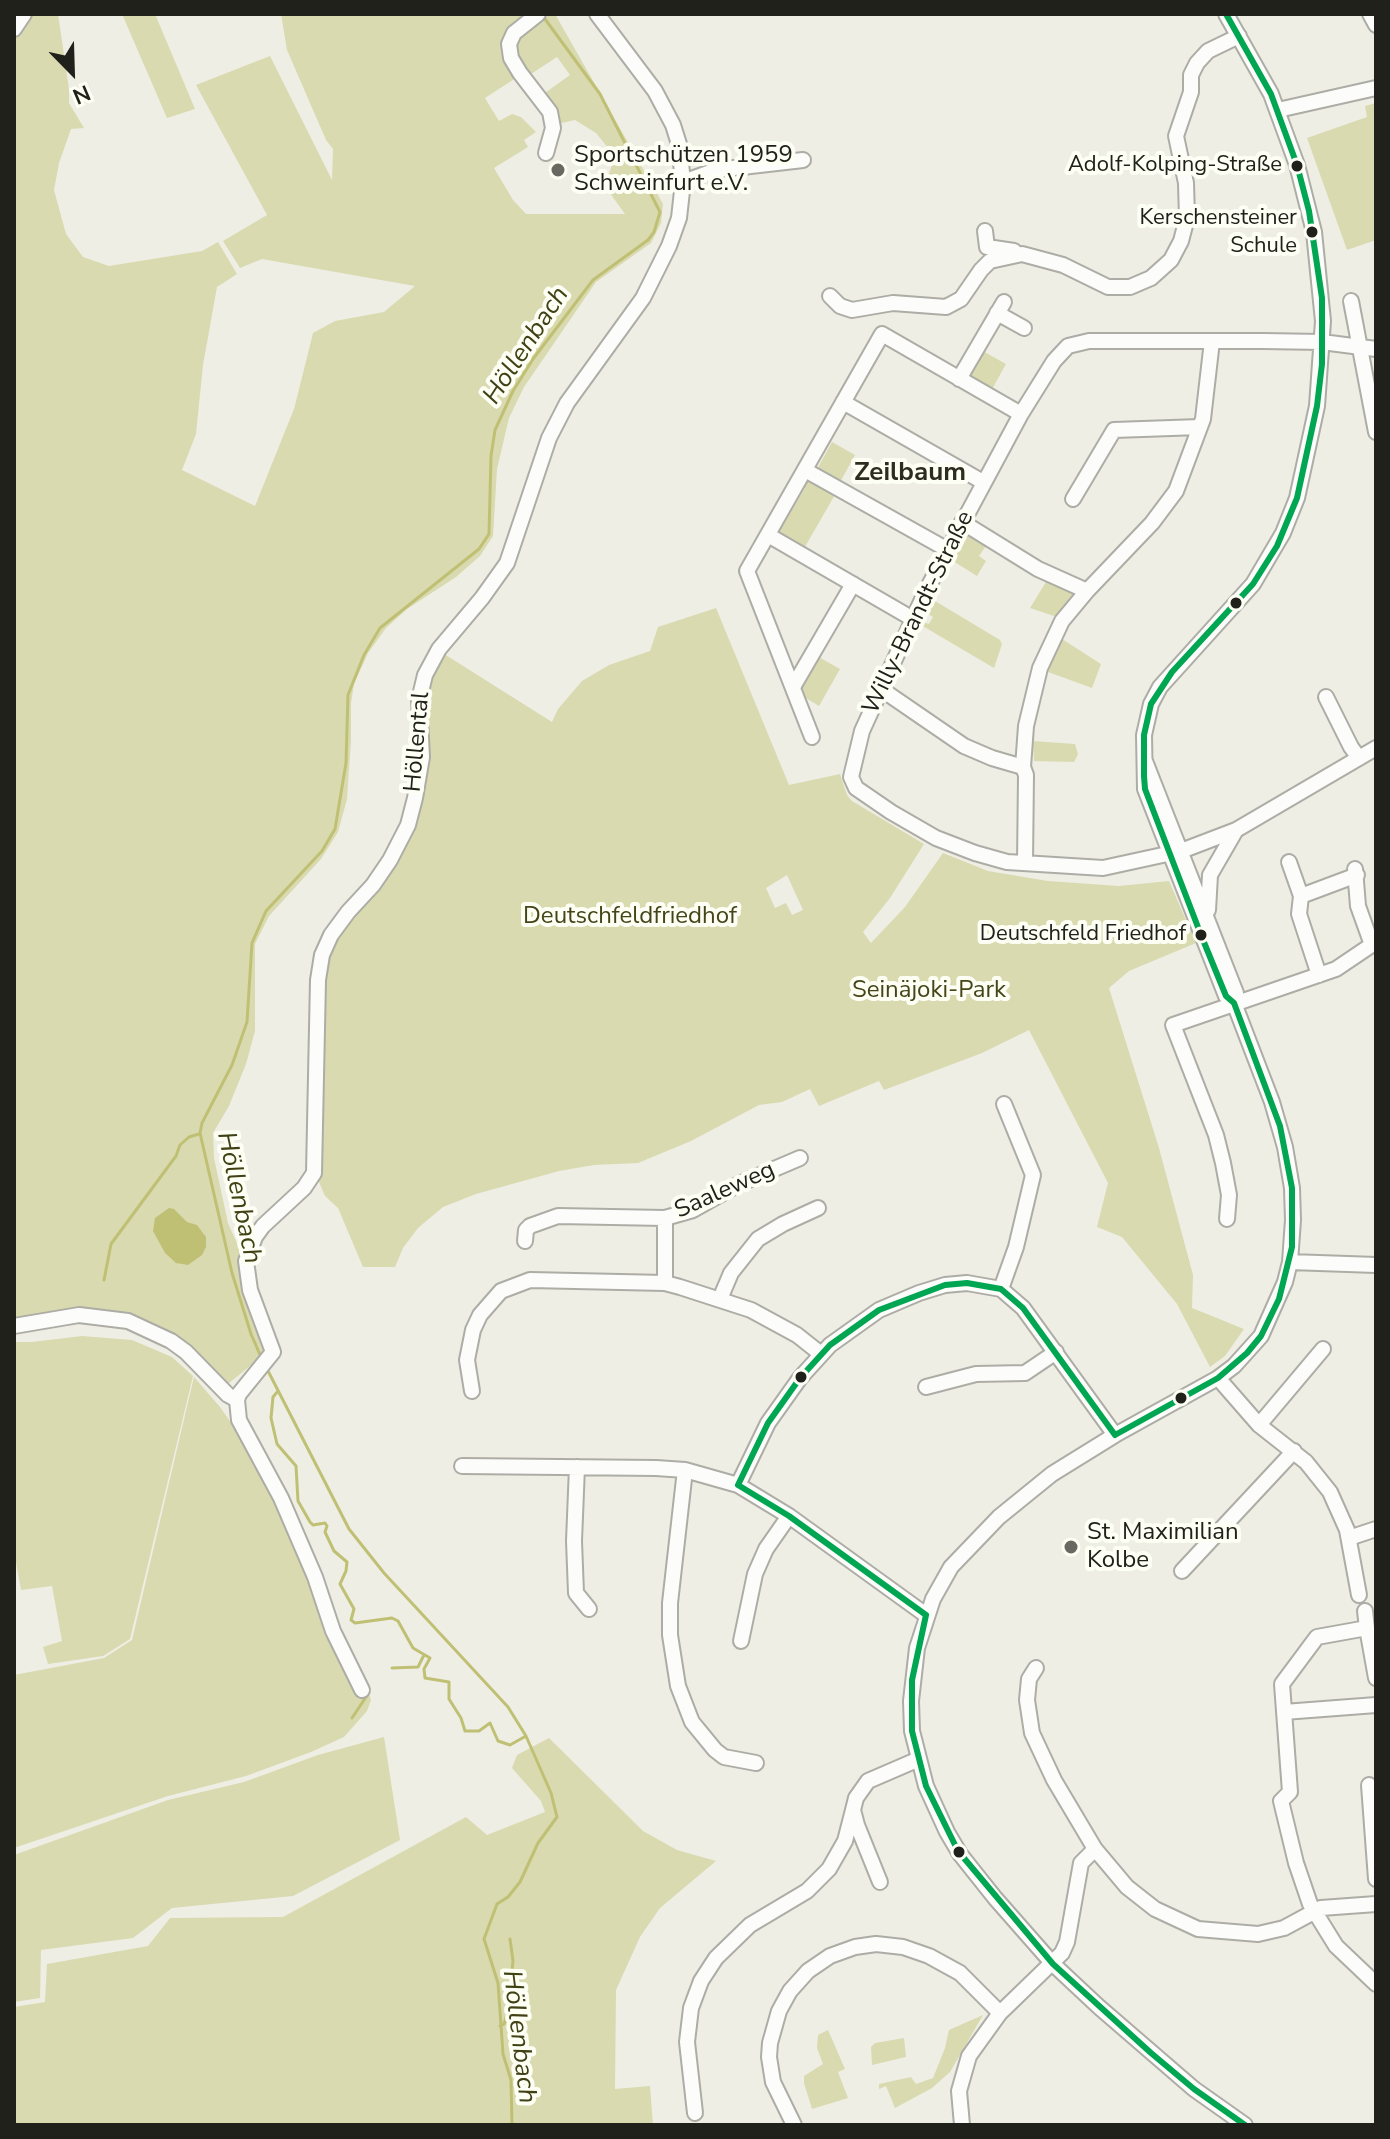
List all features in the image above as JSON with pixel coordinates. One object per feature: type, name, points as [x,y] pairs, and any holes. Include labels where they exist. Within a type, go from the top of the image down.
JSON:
[{"type":"street","points":[[14,29],[24,14]]},
{"type":"street","name":"Höllental","points":[[237,1400],[273,1352],[250,1290],[247,1253],[263,1226],[304,1188],[314,1173],[318,980],[322,955],[331,935],[390,860],[408,825],[422,757],[419,700],[425,675],[439,649],[507,563],[549,438],[567,403],[597,358],[634,312],[658,271],[679,218],[683,182],[679,144],[667,110],[640,68],[597,14]]},
{"type":"street","points":[[1226,14],[1278,110],[1303,183],[1314,232],[1322,298],[1317,406],[1299,490],[1287,524],[1253,584],[1160,687],[1146,723],[1145,761],[1226,996],[1234,1003],[1277,1116],[1288,1160],[1293,1212],[1290,1262],[1279,1299],[1261,1336],[1241,1359],[1218,1378],[1115,1435],[1035,1487],[982,1532],[951,1567],[926,1615],[917,1648],[911,1701],[912,1731],[919,1759],[935,1807],[960,1854],[1053,1964],[1151,2053],[1194,2089],[1245,2125]]},
{"type":"street","points":[[1370,14],[1376,25]]},
{"type":"street","points":[[536,16],[514,33],[509,44],[520,73],[550,112],[553,128],[546,153]]},
{"type":"street","points":[[985,231],[987,247],[1008,249],[1063,265],[1108,287],[1140,284],[1165,267],[1181,241],[1187,218],[1186,183],[1176,136],[1191,92],[1191,75],[1208,51],[1239,36]]},
{"type":"street","points":[[1278,110],[1376,88]]},
{"type":"street","points":[[683,182],[716,170],[803,160]]},
{"type":"street","points":[[830,296],[840,306],[852,310],[893,303],[946,307],[961,299],[990,261],[1022,254]]},
{"type":"street","points":[[1351,301],[1376,432]]},
{"type":"street","points":[[959,379],[1000,308],[1024,328]]},
{"type":"street","points":[[812,737],[747,571],[882,334],[1021,414]]},
{"type":"street","name":"Willy-Brandt-Straße","points":[[1025,863],[990,858],[936,838],[877,804],[856,788],[851,777],[862,731],[913,619],[983,482],[1054,361],[1068,346],[1089,341],[1322,342],[1376,349]]},
{"type":"street","points":[[1212,341],[1200,427],[1176,491],[1152,523],[1062,621],[1040,668],[1026,726],[1023,767],[1026,775],[1025,863],[1103,868],[1176,852],[1236,830],[1376,748]]},
{"type":"street","points":[[843,402],[983,482]]},
{"type":"street","points":[[1073,499],[1114,430],[1200,427]]},
{"type":"street","points":[[805,470],[948,550]]},
{"type":"street","points":[[962,522],[1038,569],[1087,591]]},
{"type":"street","points":[[768,535],[913,619]]},
{"type":"street","points":[[793,687],[853,584]]},
{"type":"street","points":[[881,689],[964,746],[1023,767]]},
{"type":"street","points":[[1326,697],[1359,758]]},
{"type":"street","points":[[1209,923],[1207,898],[1210,875],[1236,830]]},
{"type":"street","points":[[1176,852],[1209,923],[1236,993],[1234,1003]]},
{"type":"street","points":[[1289,862],[1301,896],[1299,914],[1319,975]]},
{"type":"street","points":[[1173,1025],[1319,975],[1345,964],[1374,943],[1358,906],[1356,872],[1301,896]]},
{"type":"street","points":[[1167,1010],[1216,1135],[1229,1195],[1227,1219]]},
{"type":"street","points":[[1001,1289],[1016,1247],[1033,1175],[1004,1104]]},
{"type":"street","name":"Saaleweg","points":[[665,1283],[665,1218],[693,1210],[739,1184],[800,1158]]},
{"type":"street","points":[[720,1299],[731,1273],[758,1239],[818,1208]]},
{"type":"street","points":[[525,1241],[526,1230],[530,1226],[558,1216],[665,1218]]},
{"type":"street","points":[[1290,1262],[1376,1265]]},
{"type":"street","points":[[472,1391],[467,1360],[473,1330],[487,1304],[509,1286],[530,1280],[665,1283],[720,1299],[768,1318],[821,1354]]},
{"type":"street","points":[[738,1485],[768,1423],[791,1389],[821,1354],[866,1317],[919,1293],[957,1284],[1001,1289],[1034,1320],[1115,1435]]},
{"type":"street","points":[[14,1326],[79,1315],[135,1324],[157,1333],[186,1352],[228,1395],[237,1400],[239,1420],[245,1435],[281,1498],[315,1577],[333,1631],[362,1690]]},
{"type":"street","points":[[1259,1425],[1323,1349]]},
{"type":"street","points":[[926,1387],[976,1374],[1025,1373],[1056,1352]]},
{"type":"street","points":[[1218,1378],[1259,1425],[1313,1469],[1330,1492],[1349,1538],[1359,1595]]},
{"type":"street","points":[[1182,1571],[1294,1451]]},
{"type":"street","points":[[462,1466],[685,1470],[738,1485],[789,1516],[926,1615]]},
{"type":"street","points":[[577,1467],[574,1541],[576,1593],[589,1609]]},
{"type":"street","points":[[685,1470],[670,1603],[671,1645],[678,1686],[692,1722],[715,1750],[724,1757],[756,1763]]},
{"type":"street","points":[[741,1641],[755,1574],[766,1549],[789,1516]]},
{"type":"street","points":[[1349,1538],[1376,1529]]},
{"type":"street","points":[[1365,1611],[1376,1678]]},
{"type":"street","points":[[1367,1628],[1317,1637],[1282,1684],[1290,1792],[1281,1801],[1296,1863],[1314,1910],[1336,1946],[1376,1984]]},
{"type":"street","points":[[1036,1668],[1029,1679],[1027,1700],[1032,1733],[1062,1795],[1095,1849],[1136,1894],[1155,1909],[1198,1929],[1217,1933],[1258,1934],[1284,1928],[1314,1910],[1376,1904]]},
{"type":"street","points":[[1284,1712],[1376,1705]]},
{"type":"street","points":[[695,2113],[687,2042],[691,2008],[701,1981],[716,1958],[739,1935],[764,1915],[807,1891],[829,1869],[845,1841],[856,1798],[868,1781],[919,1759]]},
{"type":"street","points":[[1369,1785],[1376,1879]]},
{"type":"street","points":[[853,1810],[880,1882]]},
{"type":"street","points":[[962,2125],[959,2091],[969,2056],[1000,2013],[1062,1953],[1067,1942],[1081,1863],[1095,1849]]},
{"type":"street","points":[[794,2125],[773,2082],[769,2057],[774,2023],[790,1991],[808,1971],[830,1956],[876,1944],[903,1947],[929,1956],[960,1973],[1000,2013]]},
{"type":"green space","points":[[14,14],[58,14],[69,103],[84,128],[71,129],[59,163],[54,190],[66,234],[83,257],[109,266],[202,251],[218,242],[237,274],[217,287],[203,365],[196,434],[182,470],[255,506],[294,409],[313,333],[335,321],[384,312],[415,286],[262,259],[240,268],[223,241],[267,215],[196,85],[270,56],[332,180],[333,149],[326,140],[287,50],[281,14],[530,14],[508,32],[519,76],[485,98],[499,121],[512,114],[521,117],[536,132],[524,140],[528,147],[494,168],[513,200],[526,214],[625,214],[606,183],[612,165],[609,149],[596,133],[575,120],[557,124],[542,95],[570,75],[557,57],[528,76],[516,56],[516,40],[544,14],[555,14],[663,204],[661,223],[651,243],[596,282],[524,387],[509,418],[497,469],[493,536],[480,556],[456,577],[407,609],[386,628],[368,653],[354,684],[347,799],[338,832],[321,859],[269,916],[255,944],[255,1031],[229,1106],[213,1133],[214,1158],[228,1223],[243,1257],[267,1352],[228,1384],[219,1380],[163,1333],[53,1313],[14,1318]]},
{"type":"green space","points":[[122,14],[155,14],[195,109],[167,118]]},
{"type":"green space","points":[[1376,103],[1376,240],[1347,250],[1307,138],[1367,117],[1365,106]]},
{"type":"green space","points":[[981,350],[1006,364],[990,393],[967,376]]},
{"type":"green space","points":[[832,442],[855,455],[839,484],[816,471]]},
{"type":"green space","points":[[811,478],[836,493],[802,552],[777,537],[777,528],[782,527],[805,488],[804,479]]},
{"type":"green space","points":[[967,533],[988,543],[979,556],[986,561],[977,576],[953,561]]},
{"type":"green space","points":[[1049,577],[1077,593],[1057,617],[1030,608]]},
{"type":"green space","points":[[935,601],[1000,640],[1002,644],[994,668],[921,625],[923,622],[929,624],[933,617],[927,613]]},
{"type":"green space","points":[[716,608],[789,785],[840,774],[852,801],[924,844],[890,898],[863,932],[871,943],[905,907],[943,853],[988,871],[1048,881],[1119,886],[1169,881],[1196,943],[1129,971],[1109,988],[1159,1148],[1193,1275],[1192,1308],[1244,1329],[1225,1356],[1210,1367],[1177,1304],[1122,1237],[1097,1227],[1108,1183],[1029,1030],[982,1053],[884,1090],[879,1081],[819,1106],[810,1089],[782,1102],[759,1105],[691,1141],[638,1163],[594,1165],[559,1171],[476,1194],[443,1207],[418,1228],[403,1248],[395,1267],[363,1267],[338,1208],[325,1196],[316,1175],[326,965],[333,943],[407,840],[429,678],[441,652],[552,722],[558,709],[582,681],[609,665],[650,651],[658,627]],"holes":[[[787,875],[803,910],[792,915],[786,903],[775,908],[766,888]]]},
{"type":"green space","points":[[1062,639],[1101,664],[1092,688],[1048,672]]},
{"type":"green space","points":[[817,656],[840,669],[819,706],[806,698],[802,700],[797,690]]},
{"type":"green space","points":[[1033,741],[1075,744],[1078,754],[1074,762],[1034,761]]},
{"type":"green space","points":[[82,1336],[132,1340],[172,1357],[193,1376],[130,1639],[103,1656],[48,1664],[43,1647],[62,1641],[52,1586],[21,1590],[14,1551],[14,1342]]},
{"type":"green space","points":[[194,1377],[220,1407],[288,1503],[320,1569],[340,1631],[365,1681],[371,1700],[367,1711],[344,1737],[311,1752],[246,1776],[168,1796],[14,1848],[14,1675],[104,1658],[132,1640]]},
{"type":"green space","points":[[384,1737],[400,1840],[293,1896],[172,1908],[133,1938],[41,1950],[40,1998],[14,2002],[14,1855],[168,1800],[244,1782],[318,1755]]},
{"type":"green space","points":[[549,1738],[643,1831],[677,1850],[716,1861],[660,1908],[640,1937],[616,1990],[615,2089],[650,2086],[653,2125],[14,2125],[14,2007],[45,2002],[47,1964],[148,1946],[170,1918],[283,1917],[466,1817],[487,1835],[545,1812],[541,1801],[512,1768],[517,1755]]},
{"type":"green space","points":[[983,2015],[950,2072],[932,2088],[895,2108],[886,2086],[879,2089],[879,2084],[911,2077],[916,2084],[933,2078],[949,2030]]},
{"type":"green space","points":[[828,2030],[845,2069],[838,2072],[848,2098],[812,2109],[804,2076],[823,2064],[817,2048],[818,2035]]},
{"type":"green space","points":[[904,2038],[906,2057],[872,2065],[871,2047],[875,2043]]},
{"type":"shaded area","points":[[169,1208],[187,1222],[197,1225],[206,1237],[202,1255],[188,1265],[176,1263],[165,1253],[153,1231],[155,1218]]},
{"type":"waterway","name":"Höllenbach","points":[[261,1357],[232,1273],[200,1133],[202,1123],[232,1065],[247,1022],[252,943],[266,911],[322,851],[335,829],[346,763],[348,695],[364,655],[380,628],[479,549],[489,534],[491,456],[495,430],[513,391],[533,359],[593,280],[648,240],[660,212],[600,94],[542,15]]},
{"type":"waterway","points":[[104,1280],[111,1244],[176,1156],[180,1145],[189,1137],[199,1134]]},
{"type":"waterway","name":"Höllenbach","points":[[266,1367],[349,1529],[384,1573],[508,1707],[526,1736],[551,1793],[557,1817],[538,1843],[520,1882],[508,1897],[497,1904],[484,1939],[498,1983],[503,2054],[511,2080],[512,2125]]},
{"type":"waterway","points":[[278,1391],[273,1397],[271,1418],[277,1444],[296,1466],[298,1501],[310,1522],[313,1525],[325,1523],[325,1532],[334,1551],[347,1562],[340,1584],[354,1609],[351,1620],[355,1623],[392,1618],[398,1621],[413,1648],[430,1658],[424,1669],[425,1678],[449,1682],[449,1699],[465,1731],[479,1731],[490,1723],[498,1741],[510,1745],[526,1736]]},
{"type":"waterway","points":[[392,1668],[418,1667],[424,1655]]},
{"type":"waterway","points":[[352,1718],[368,1694]]},
{"type":"waterway","points":[[500,2026],[504,2024],[508,2011],[513,1961],[510,1939]]},
{"type":"transit line","points":[[1115,1435],[1218,1378],[1247,1353],[1261,1336],[1279,1299],[1292,1247],[1292,1188],[1280,1126],[1234,1003],[1226,996],[1201,935],[1145,789],[1144,776],[1144,735],[1151,704],[1172,672],[1253,584],[1277,546],[1297,498],[1317,406],[1322,364],[1322,298],[1309,211],[1297,165],[1271,94],[1226,14]]},
{"type":"transit line","points":[[738,1485],[768,1423],[800,1378],[830,1345],[879,1310],[945,1285],[967,1283],[1001,1289],[1023,1308],[1115,1435]]},
{"type":"transit line","points":[[738,1485],[789,1516],[926,1615]]},
{"type":"transit line","points":[[926,1615],[912,1680],[912,1731],[926,1786],[958,1851],[1053,1964],[1151,2053],[1194,2089],[1245,2125]]},
{"type":"place","name":"Adolf-Kolping-Straße","points":[[1297,166]]},
{"type":"place","name":"Sportschützen 1959 Schweinfurt e.V.","points":[[558,170]]},
{"type":"place","name":"Kerschensteiner Schule","points":[[1312,232]]},
{"type":"place","name":"Deutschfeld Friedhof","points":[[1201,935]]},
{"type":"place","name":"St. Maximilian Kolbe","points":[[1071,1547]]},
{"type":"district","name":"Zeilbaum","points":[[910,474]]},
{"type":"park label","name":"Deutschfeldfriedhof","points":[[630,917]]},
{"type":"park label","name":"Seinäjoki-Park","points":[[929,991]]}]
